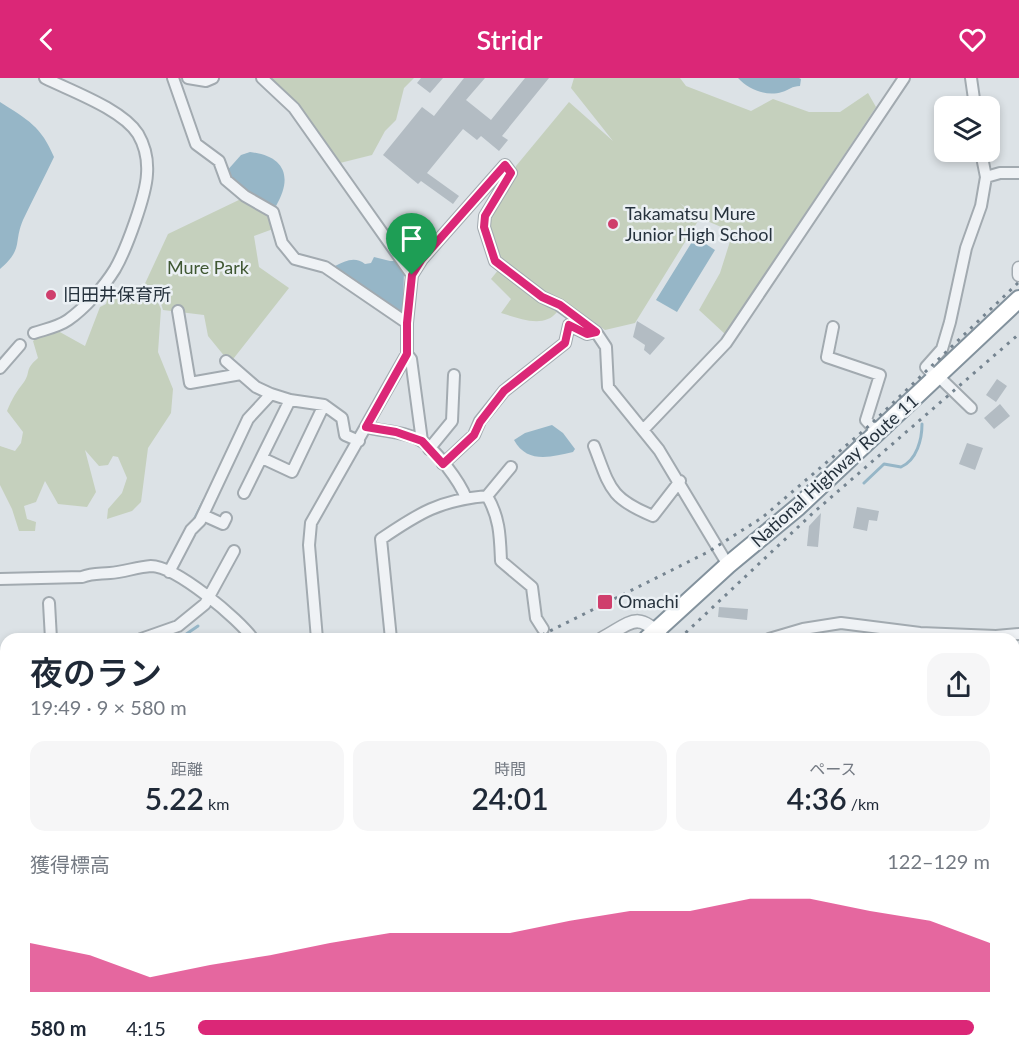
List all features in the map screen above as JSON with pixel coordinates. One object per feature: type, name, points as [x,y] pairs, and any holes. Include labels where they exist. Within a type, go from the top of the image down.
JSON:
[{"type":"highway","name":"National Highway Route 11","points":[[659,633],[728,565],[798,507],[938,378],[1019,299]]},
{"type":"street","points":[[34,333],[53,328],[69,319],[91,299],[115,269],[131,230],[147,175],[147,156],[142,143],[128,123],[111,111],[45,78]]},
{"type":"street","points":[[173,78],[196,144],[219,161],[226,180],[245,196],[273,212],[282,243],[288,253],[295,259],[325,267],[407,323]]},
{"type":"street","points":[[188,78],[206,81],[213,78]]},
{"type":"street","points":[[262,78],[294,108],[412,275]]},
{"type":"street","points":[[644,429],[726,343],[904,78]]},
{"type":"street","points":[[971,78],[974,96]]},
{"type":"street","points":[[971,408],[926,367],[942,349],[950,322],[966,248],[981,206],[986,177],[983,162]]},
{"type":"street","points":[[316,633],[309,545],[311,523],[407,354],[407,323],[412,275],[422,259],[505,165],[511,173],[485,216],[484,227],[495,261],[542,297],[560,305],[596,332],[606,347],[608,387],[644,429],[680,481],[728,565]]},
{"type":"street","points":[[986,177],[1000,173],[1019,173]]},
{"type":"street","points":[[1019,268],[1019,275]]},
{"type":"street","points":[[178,311],[190,383],[241,374]]},
{"type":"street","points":[[443,464],[474,435],[480,422],[504,391],[565,343],[569,325],[587,334],[596,332]]},
{"type":"street","points":[[834,327],[826,357],[880,375],[866,420],[878,433]]},
{"type":"street","points":[[0,368],[20,345]]},
{"type":"street","points":[[407,354],[411,358],[425,445]]},
{"type":"street","points":[[226,361],[256,387],[271,394],[290,400],[324,405],[342,418],[345,435],[358,441]]},
{"type":"street","points":[[425,445],[452,421],[454,375]]},
{"type":"street","points":[[169,572],[191,530],[203,515],[248,419],[271,394]]},
{"type":"street","points":[[244,493],[290,400]]},
{"type":"street","points":[[262,458],[292,472],[324,405]]},
{"type":"street","points":[[366,427],[396,432],[425,445],[463,489],[466,498]]},
{"type":"street","points":[[594,446],[615,493],[622,501],[653,516],[680,481]]},
{"type":"street","points":[[390,633],[381,539],[433,507],[466,498],[487,496],[512,467]]},
{"type":"street","points":[[487,496],[500,525],[501,561],[531,587],[536,618],[543,629]]},
{"type":"street","points":[[203,515],[223,524],[226,518]]},
{"type":"street","points":[[158,633],[178,626],[210,598],[234,551]]},
{"type":"street","points":[[0,579],[82,577],[91,573],[110,573],[154,566],[169,572],[210,598],[248,633]]},
{"type":"street","points":[[49,603],[51,633]]},
{"type":"street","points":[[613,633],[638,620],[646,622],[654,633]]},
{"type":"street","points":[[789,633],[841,623],[920,633]]},
{"type":"green space","points":[[269,78],[414,78],[404,88],[396,120],[385,131],[372,155],[340,163],[299,105]]},
{"type":"green space","points":[[574,78],[680,78],[686,86],[751,111],[773,99],[809,112],[840,112],[868,93],[876,107],[725,334],[699,310],[720,273],[733,232],[700,218],[680,203],[698,221],[635,323],[605,330],[563,300],[543,291],[498,255],[491,235],[490,219],[512,182],[516,166],[569,102],[613,141],[571,88]]},
{"type":"green space","name":"Mure Park","points":[[243,198],[270,215],[273,229],[254,236],[259,267],[289,288],[230,363],[208,336],[204,315],[163,310],[157,291],[142,290],[168,234]]},
{"type":"green space","points":[[499,269],[557,312],[552,317],[538,321],[501,313],[511,299],[491,279]]},
{"type":"green space","points":[[132,287],[154,294],[161,309],[158,352],[173,389],[171,413],[148,448],[141,502],[132,511],[107,519],[108,509],[122,493],[127,478],[118,457],[113,456],[108,465],[99,466],[85,450],[96,492],[87,507],[58,504],[45,481],[36,502],[24,506],[27,519],[36,522],[35,531],[19,531],[12,509],[0,485],[0,446],[15,451],[21,443],[23,432],[7,411],[26,379],[29,368],[38,358],[33,341],[41,335],[58,331],[85,346],[100,307],[106,304],[110,290],[120,292]]},
{"type":"water","points":[[738,78],[801,79],[800,86],[782,92],[764,93],[752,89]]},
{"type":"water","points":[[0,102],[39,131],[54,157],[23,220],[15,251],[0,269]]},
{"type":"water","points":[[250,152],[271,158],[282,170],[284,186],[276,206],[265,203],[225,173],[241,155]]},
{"type":"water","points":[[695,237],[715,250],[677,312],[656,300]]},
{"type":"water","points":[[374,257],[398,261],[404,271],[403,312],[401,313],[335,271],[335,266],[346,261],[358,260],[365,264],[371,263]]},
{"type":"water","points":[[552,425],[563,433],[575,449],[573,452],[548,457],[533,456],[519,448],[514,440],[525,433]]},
{"type":"building","points":[[421,78],[443,78],[430,93],[417,83]]},
{"type":"building","points":[[464,78],[485,78],[466,100],[491,120],[525,78],[549,78],[502,136],[508,140],[499,151],[481,136],[477,140],[463,129],[427,173],[459,196],[453,204],[421,181],[418,184],[383,155],[422,107],[434,116]]},
{"type":"building","points":[[637,321],[665,338],[650,355],[644,350],[645,345],[633,337]]},
{"type":"building","points":[[997,379],[1007,386],[996,402],[986,395]]},
{"type":"building","points":[[1000,404],[1010,416],[994,429],[984,418]]},
{"type":"building","points":[[967,443],[983,448],[975,470],[959,464]]},
{"type":"building","points":[[857,507],[879,511],[877,521],[869,520],[867,531],[853,528]]},
{"type":"building","points":[[821,513],[818,547],[807,546],[809,526]]},
{"type":"building","points":[[719,607],[748,609],[747,620],[718,617]]},
{"type":"waterway","points":[[864,483],[884,464],[901,467],[911,459],[920,442],[922,424]]},
{"type":"waterway","points":[[194,520],[204,500]]},
{"type":"waterway","points":[[188,633],[198,626]]},
{"type":"railway","points":[[546,633],[708,552],[763,517],[870,425],[1019,282]]},
{"type":"railway","points":[[685,633],[813,513],[1019,334]]},
{"type":"place","name":"Takamatsu Mure Junior High School","points":[[613,224]]},
{"type":"place","name":"旧田井保育所","points":[[51,295]]},
{"type":"place","name":"Omachi","points":[[605,602]]},
{"type":"route","points":[[505,165],[511,173],[485,216],[484,227],[495,261],[542,297],[560,305],[596,332],[587,334],[569,325],[565,343],[504,391],[480,422],[474,435],[443,464],[422,441],[396,432],[366,427],[407,354],[407,323],[412,275],[422,259],[505,165]]}]
